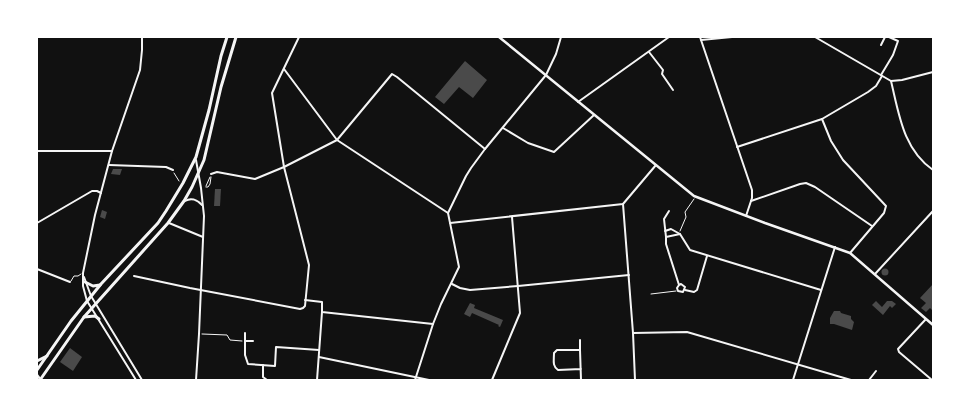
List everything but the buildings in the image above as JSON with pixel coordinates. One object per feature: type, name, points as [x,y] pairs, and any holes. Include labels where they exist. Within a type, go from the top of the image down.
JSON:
[{"type":"main road","points":[[37,370],[71,321],[87,301],[158,223],[185,178],[196,157],[227,37]]},
{"type":"main road","points":[[37,375],[41,380],[84,317],[168,223],[184,201],[198,173],[209,141],[221,88],[236,37]]},
{"type":"main road","points":[[499,37],[695,196],[850,253],[933,325]]},
{"type":"main road","points":[[85,282],[93,286],[101,284]]},
{"type":"main road","points":[[84,317],[95,316],[99,318]]},
{"type":"main road","points":[[37,361],[48,355]]},
{"type":"street","points":[[136,380],[99,318],[87,301],[83,286],[83,273],[95,215],[112,152],[140,70],[142,37]]},
{"type":"street","points":[[134,276],[303,308],[309,265],[284,167],[272,93],[299,37]]},
{"type":"street","points":[[416,379],[433,324],[459,267],[448,213],[466,176],[485,149],[546,75],[556,54],[561,37]]},
{"type":"street","points":[[578,102],[669,37]]},
{"type":"street","points":[[732,37],[701,38],[752,190],[751,202],[746,216]]},
{"type":"street","points":[[815,37],[890,81],[903,132],[915,153],[927,166],[933,170]]},
{"type":"street","points":[[881,45],[885,37]]},
{"type":"street","points":[[889,37],[898,41]]},
{"type":"street","points":[[737,147],[822,119],[868,92],[876,86],[893,55],[899,37]]},
{"type":"street","points":[[649,52],[663,70],[662,74],[673,90]]},
{"type":"street","points":[[284,69],[338,140],[448,213]]},
{"type":"street","points":[[890,81],[902,80],[933,72]]},
{"type":"street","points":[[211,174],[217,172],[256,179],[338,140],[389,76],[393,74],[485,149]]},
{"type":"street","points":[[503,128],[528,143],[554,152],[594,115]]},
{"type":"street","points":[[822,119],[831,141],[842,160],[886,206],[884,213],[850,253]]},
{"type":"street","points":[[37,152],[112,152]]},
{"type":"street","points":[[196,157],[196,168],[203,205],[203,236],[196,380]]},
{"type":"street","points":[[109,165],[166,167],[173,170]]},
{"type":"street","points":[[450,222],[512,217],[623,204],[656,165]]},
{"type":"street","points":[[751,202],[806,183],[872,226]]},
{"type":"street","points":[[37,223],[92,191],[101,193]]},
{"type":"street","points":[[184,201],[194,199],[203,205]]},
{"type":"street","points":[[623,204],[633,333],[635,380]]},
{"type":"street","points":[[669,211],[664,219],[666,244],[679,284],[677,288],[678,291],[683,292],[685,290],[694,292],[697,290],[707,256]]},
{"type":"street","points":[[875,274],[933,211]]},
{"type":"street","points":[[492,380],[520,313],[512,217]]},
{"type":"street","points":[[168,223],[203,236]]},
{"type":"street","points":[[665,231],[671,229],[680,234],[690,250],[821,290]]},
{"type":"street","points":[[666,237],[680,234]]},
{"type":"street","points":[[793,380],[835,247]]},
{"type":"street","points":[[37,269],[70,282]]},
{"type":"street","points":[[83,273],[85,282],[96,304],[142,380]]},
{"type":"street","points":[[451,284],[470,290],[629,275]]},
{"type":"street","points":[[679,284],[684,285],[685,290]]},
{"type":"street","points":[[305,300],[322,302],[317,380]]},
{"type":"street","points":[[322,312],[433,324]]},
{"type":"street","points":[[926,319],[898,349],[899,352],[932,380]]},
{"type":"street","points":[[633,333],[687,332],[851,380]]},
{"type":"street","points":[[245,333],[245,355],[248,364],[275,366],[276,347],[319,350]]},
{"type":"street","points":[[580,340],[581,380]]},
{"type":"street","points":[[245,341],[253,341]]},
{"type":"street","points":[[580,350],[557,350],[554,354],[554,364],[558,370],[581,369]]},
{"type":"street","points":[[319,356],[416,379],[429,380]]},
{"type":"street","points":[[263,365],[263,377],[267,380]]},
{"type":"street","points":[[869,380],[876,371]]},
{"type":"path","points":[[173,170],[180,181]]},
{"type":"path","points":[[211,174],[210,184],[206,187],[211,174]]},
{"type":"path","points":[[680,234],[680,230],[686,217],[685,212],[695,196]]},
{"type":"path","points":[[70,282],[74,276],[78,276],[83,273]]},
{"type":"path","points":[[651,294],[678,291]]},
{"type":"path","points":[[199,334],[227,335],[230,340],[245,341]]}]
